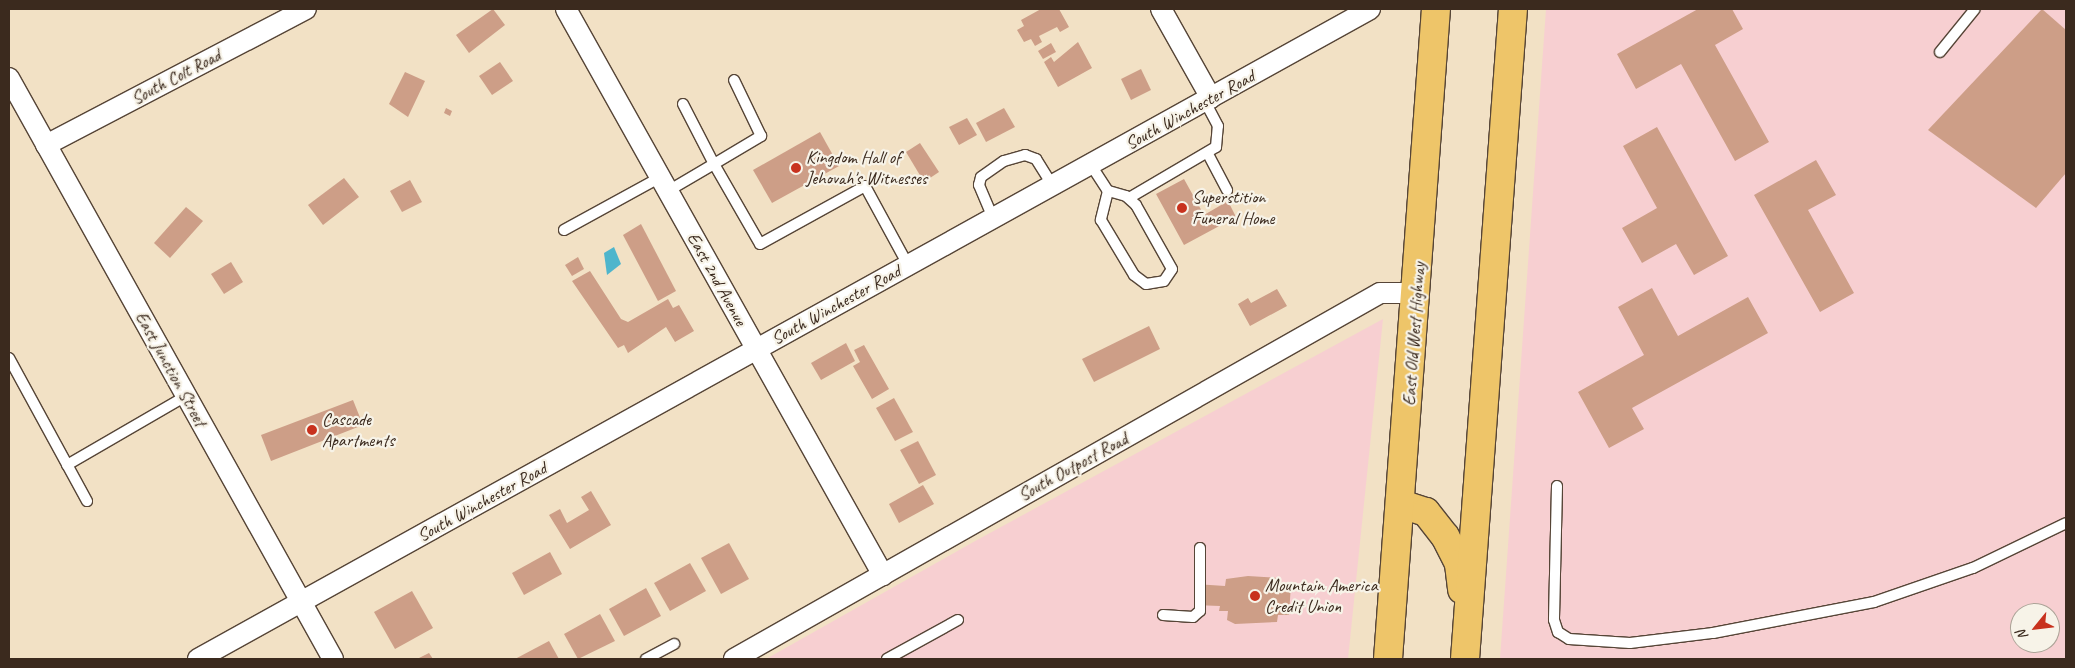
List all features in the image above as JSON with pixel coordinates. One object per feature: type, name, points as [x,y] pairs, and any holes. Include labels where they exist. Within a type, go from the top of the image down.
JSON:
[{"type":"main road","name":"East Old West Highway","points":[[1388,659],[1418,293],[1436,9]]},
{"type":"main road","points":[[1466,649],[1513,9]]},
{"type":"main road","points":[[1401,504],[1416,505],[1426,512],[1453,550],[1459,564],[1466,649]]},
{"type":"street","name":"South Colt Road","points":[[46,145],[306,9]]},
{"type":"street","name":"East 2nd Avenue","points":[[566,9],[883,575]]},
{"type":"street","points":[[1162,9],[1208,100]]},
{"type":"street","name":"South Winchester Road","points":[[198,659],[1370,9]]},
{"type":"street","name":"East Junction Street","points":[[9,78],[333,659]]},
{"type":"street","name":"South Outpost Road","points":[[734,659],[1380,293],[1418,293]]},
{"type":"lane","points":[[1940,52],[1973,11]]},
{"type":"lane","points":[[564,230],[664,184],[714,164],[761,136],[734,80]]},
{"type":"lane","points":[[1129,198],[1208,154],[1220,135],[1208,100]]},
{"type":"lane","points":[[683,104],[714,164],[760,244],[864,186],[908,265]]},
{"type":"lane","points":[[1208,154],[1227,190]]},
{"type":"lane","points":[[993,218],[978,186],[981,177],[1004,161],[1025,155],[1036,159],[1052,186]]},
{"type":"lane","points":[[1091,165],[1108,191],[1129,198],[1172,269],[1171,276],[1155,285],[1134,275],[1101,220],[1108,191]]},
{"type":"lane","points":[[9,358],[87,501]]},
{"type":"lane","points":[[67,465],[186,396]]},
{"type":"lane","points":[[1557,486],[1554,620],[1558,632],[1569,640],[1630,642],[1713,633],[1874,602],[1973,568],[2066,523]]},
{"type":"lane","points":[[1163,615],[1193,616],[1200,611],[1200,548]]},
{"type":"lane","points":[[887,659],[958,620]]},
{"type":"lane","points":[[646,659],[674,644]]},
{"type":"shaded area","points":[[1546,9],[2066,9],[2066,659],[1500,659]]},
{"type":"shaded area","points":[[1383,319],[1348,659],[766,659],[977,540]]},
{"type":"water","points":[[614,247],[621,264],[607,275],[604,253]]},
{"type":"building","points":[[493,9],[505,25],[469,53],[456,35]]},
{"type":"building","points":[[1041,9],[1059,9],[1069,27],[1060,32],[1057,27],[1039,36],[1042,42],[1035,46],[1031,39],[1024,42],[1017,30],[1024,26],[1021,20]]},
{"type":"building","points":[[1698,9],[1732,9],[1743,29],[1715,45],[1769,142],[1735,161],[1681,64],[1636,89],[1617,54]]},
{"type":"building","points":[[2042,9],[2066,30],[2066,173],[2036,208],[1928,130]]},
{"type":"building","points":[[1078,42],[1092,68],[1058,87],[1044,62],[1051,57],[1054,62]]},
{"type":"building","points":[[1051,43],[1056,52],[1043,59],[1038,51]]},
{"type":"building","points":[[500,62],[513,81],[492,95],[479,76]]},
{"type":"building","points":[[1141,69],[1151,90],[1131,100],[1121,79]]},
{"type":"building","points":[[405,72],[425,81],[408,117],[389,104]]},
{"type":"building","points":[[446,108],[452,111],[450,116],[444,113]]},
{"type":"building","points":[[1004,108],[1015,127],[986,142],[976,123]]},
{"type":"building","points":[[967,118],[977,135],[959,145],[949,127]]},
{"type":"building","points":[[1657,127],[1728,256],[1694,275],[1676,244],[1642,263],[1622,228],[1657,208],[1623,146]]},
{"type":"building","name":"Kingdom Hall of Jehovah's Witnesses","points":[[820,132],[839,166],[772,203],[753,170]]},
{"type":"building","points":[[920,143],[939,172],[924,182],[906,152]]},
{"type":"building","points":[[1816,160],[1836,195],[1808,210],[1854,293],[1820,312],[1754,195]]},
{"type":"building","points":[[344,178],[359,197],[323,225],[308,205]]},
{"type":"building","name":"Superstition Funeral Home","points":[[1184,179],[1204,215],[1228,201],[1236,217],[1184,245],[1156,194]]},
{"type":"building","points":[[410,180],[422,202],[402,212],[390,191]]},
{"type":"building","points":[[186,207],[203,221],[170,258],[154,243]]},
{"type":"building","points":[[641,224],[676,291],[658,301],[623,235]]},
{"type":"building","points":[[578,257],[584,269],[572,276],[565,265]]},
{"type":"building","points":[[231,262],[243,282],[224,294],[211,274]]},
{"type":"building","points":[[590,271],[621,319],[628,322],[668,299],[673,308],[679,305],[694,331],[675,342],[666,327],[628,353],[624,345],[618,348],[572,281]]},
{"type":"building","points":[[1652,288],[1678,336],[1748,297],[1768,333],[1632,408],[1644,429],[1609,448],[1578,392],[1644,355],[1618,307]]},
{"type":"building","points":[[1277,289],[1287,306],[1250,326],[1238,304],[1248,298],[1251,303]]},
{"type":"building","points":[[1149,326],[1160,349],[1094,382],[1082,359]]},
{"type":"building","points":[[846,343],[855,361],[821,380],[811,363]]},
{"type":"building","points":[[864,345],[889,389],[872,399],[853,366],[860,362],[854,350]]},
{"type":"building","points":[[894,398],[913,432],[895,441],[876,408]]},
{"type":"building","name":"Cascade Apartments","points":[[353,400],[363,425],[271,461],[261,435]]},
{"type":"building","points":[[918,441],[936,475],[919,484],[900,450]]},
{"type":"building","points":[[923,485],[934,504],[899,523],[889,504]]},
{"type":"building","points":[[591,491],[611,525],[570,549],[549,515],[560,509],[567,523],[589,510],[581,497]]},
{"type":"building","points":[[729,543],[749,579],[721,594],[701,558]]},
{"type":"building","points":[[550,552],[562,574],[524,595],[512,573]]},
{"type":"building","points":[[690,563],[706,591],[670,611],[654,583]]},
{"type":"building","name":"Mountain America Credit Union","points":[[1248,576],[1279,578],[1280,584],[1291,584],[1289,615],[1278,615],[1277,622],[1235,624],[1227,620],[1228,611],[1219,611],[1220,606],[1194,605],[1195,584],[1225,586],[1226,579]]},
{"type":"building","points":[[646,588],[661,616],[624,636],[609,609]]},
{"type":"building","points":[[412,591],[433,628],[395,649],[374,612]]},
{"type":"building","points":[[600,614],[615,641],[578,659],[564,634]]},
{"type":"building","points":[[549,641],[559,659],[515,659]]},
{"type":"building","points":[[429,653],[433,659],[417,659]]},
{"type":"place","name":"Kingdom Hall of Jehovah's Witnesses","points":[[796,168]]},
{"type":"place","name":"Superstition Funeral Home","points":[[1182,208]]},
{"type":"place","name":"Cascade Apartments","points":[[312,430]]},
{"type":"place","name":"Mountain America Credit Union","points":[[1255,596]]}]
